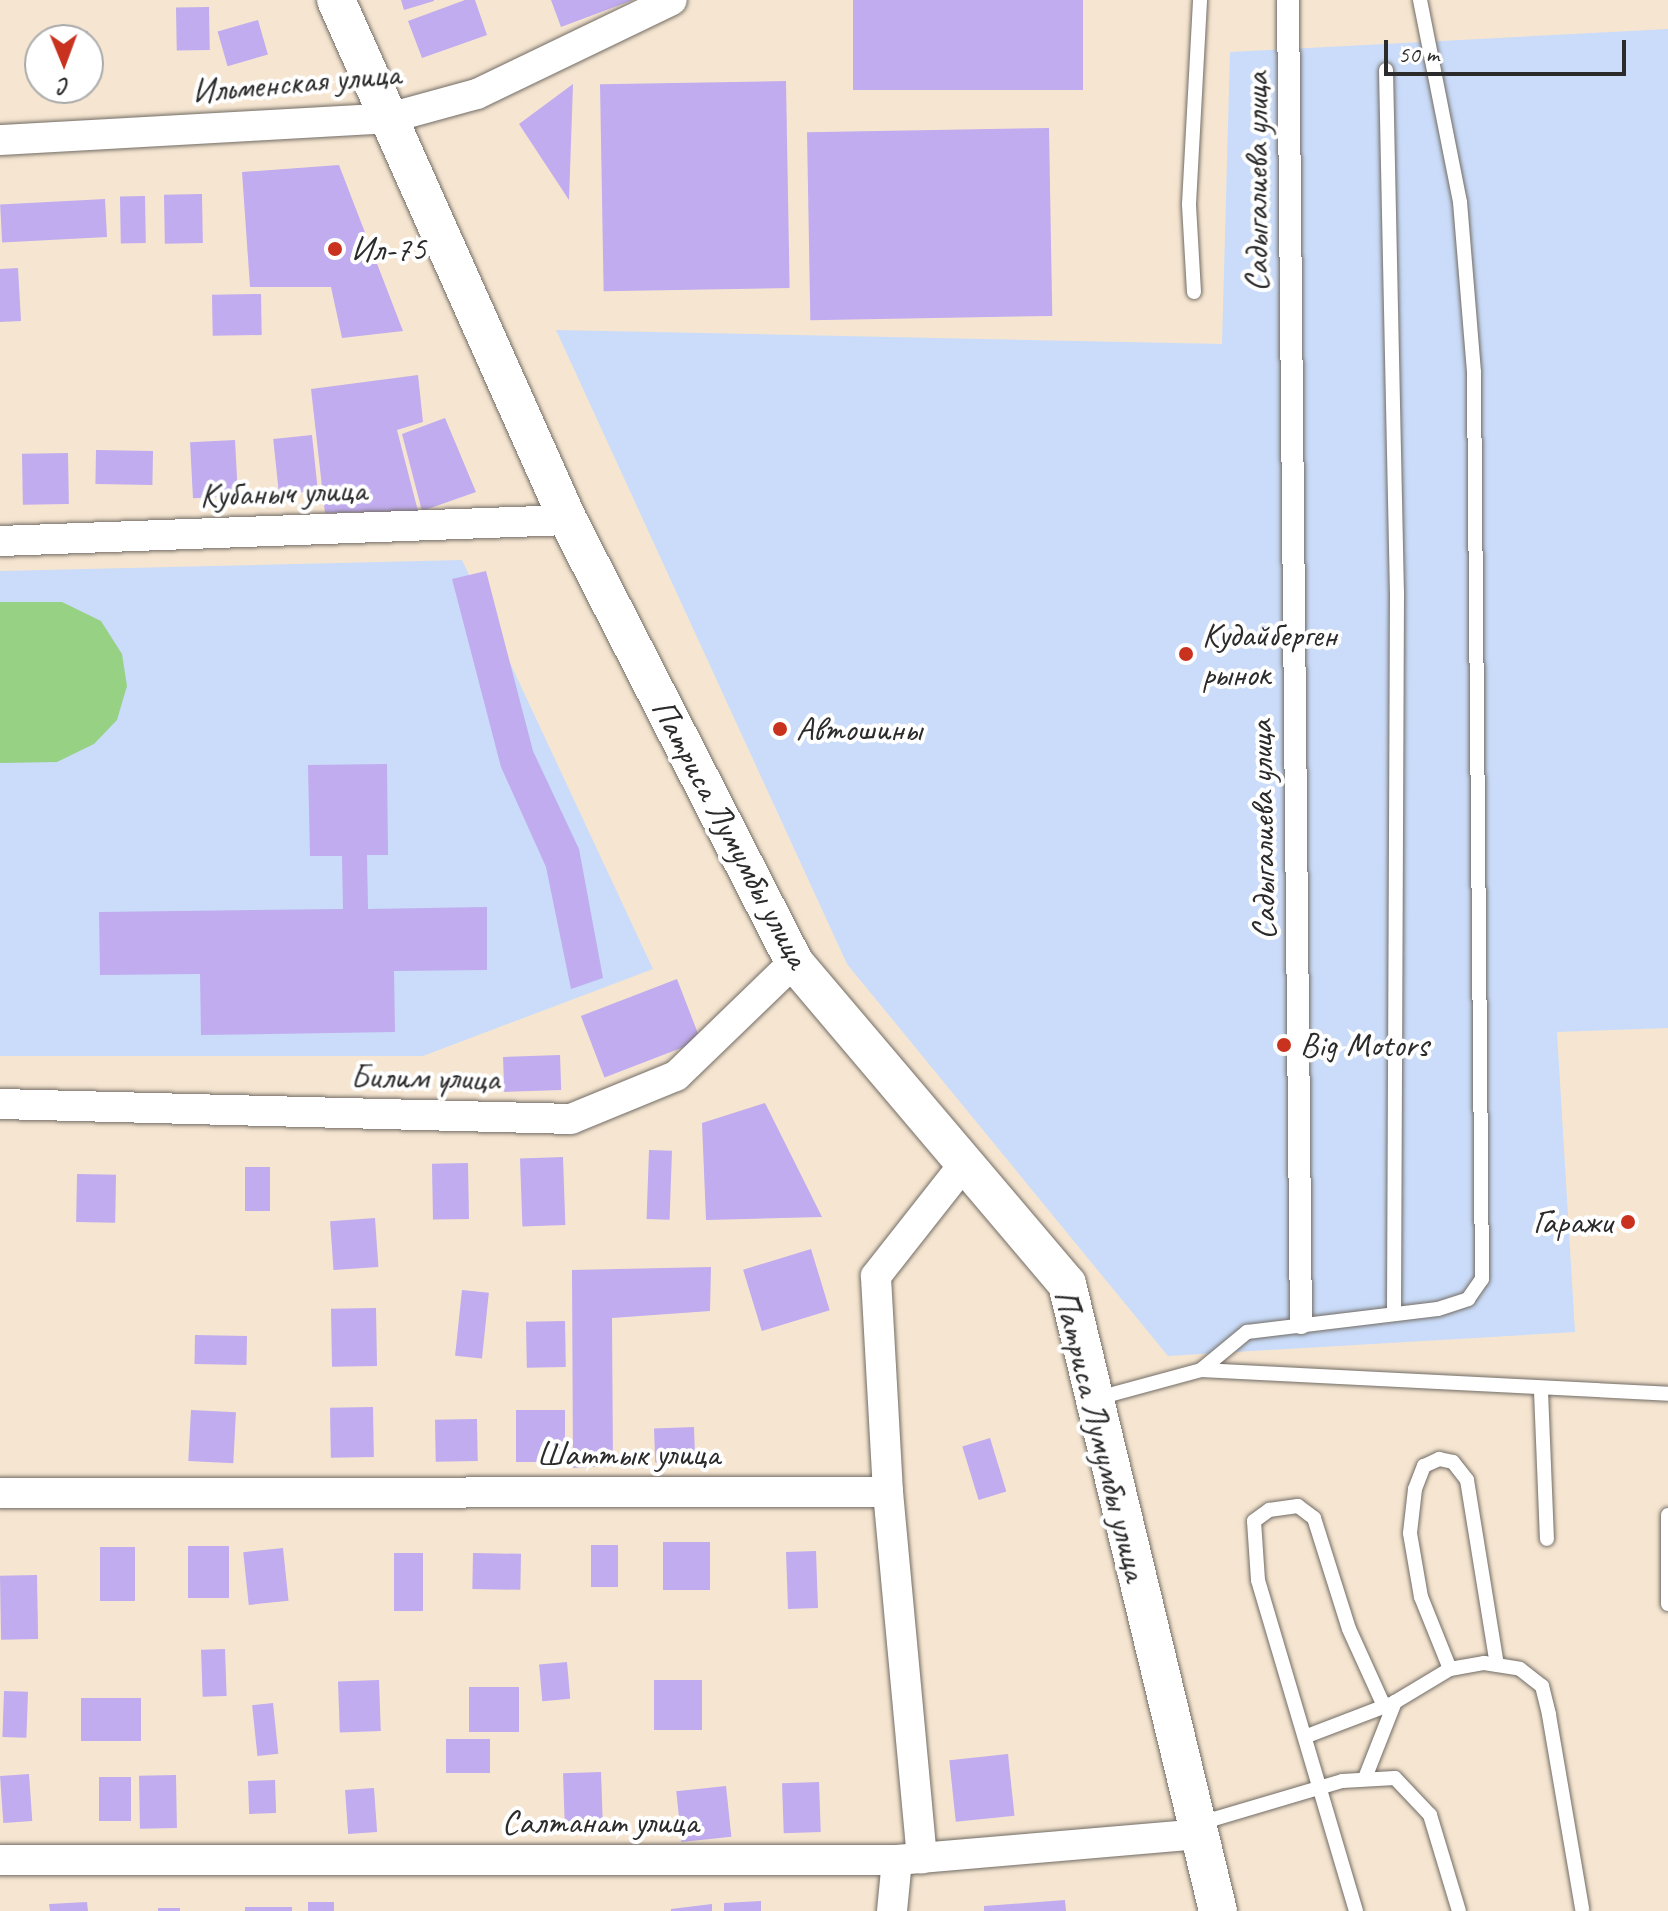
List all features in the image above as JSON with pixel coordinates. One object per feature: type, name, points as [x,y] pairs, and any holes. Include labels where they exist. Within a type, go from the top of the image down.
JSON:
[{"type":"street","name":"Патриса Лумумбы улица","points":[[336,0],[568,520],[794,962],[1067,1284],[1218,1911]]},
{"type":"street","name":"Ильменская улица","points":[[0,140],[389,118],[477,94],[672,0]]},
{"type":"street","name":"Садыгалиева улица","points":[[1288,0],[1301,1323]]},
{"type":"street","name":"Кубаныч улица","points":[[0,541],[568,520]]},
{"type":"street","name":"Билим улица","points":[[0,1104],[571,1119],[676,1076],[794,962]]},
{"type":"street","points":[[892,1911],[909,1859],[876,1276],[965,1163]]},
{"type":"street","name":"Шаттык улица","points":[[0,1493],[888,1492]]},
{"type":"street","name":"Салтанат улица","points":[[0,1860],[909,1859],[1198,1829]]},
{"type":"lane","points":[[1194,292],[1189,204],[1200,0]]},
{"type":"lane","points":[[1201,1370],[1247,1332],[1394,1313],[1468,1299],[1482,1279],[1474,372],[1460,202],[1420,0]]},
{"type":"lane","points":[[1386,70],[1397,593],[1394,1313]]},
{"type":"lane","points":[[1095,1398],[1201,1370],[1541,1391],[1668,1394]]},
{"type":"lane","points":[[1541,1391],[1547,1539]]},
{"type":"lane","points":[[1450,1669],[1421,1597],[1410,1533],[1415,1489],[1424,1466],[1439,1459],[1453,1462],[1467,1480],[1497,1665]]},
{"type":"lane","points":[[1356,1911],[1307,1736],[1258,1580],[1254,1521],[1269,1510],[1298,1506],[1314,1518],[1349,1629],[1390,1704],[1365,1778]]},
{"type":"lane","points":[[1668,1515],[1668,1604]]},
{"type":"lane","points":[[1307,1736],[1390,1704],[1450,1669],[1497,1665],[1520,1669],[1542,1686],[1582,1909]]},
{"type":"lane","points":[[1198,1829],[1320,1787],[1365,1778],[1395,1778],[1413,1790],[1430,1815],[1459,1911]]},
{"type":"shaded area","name":"Кудайберген рынок","points":[[1668,29],[1668,1028],[1557,1032],[1575,1332],[1168,1356],[847,964],[556,330],[1222,344],[1230,52]]},
{"type":"shaded area","points":[[462,560],[653,969],[423,1056],[0,1056],[0,571]]},
{"type":"green space","points":[[0,602],[62,602],[101,621],[122,654],[127,686],[117,720],[94,744],[57,762],[0,763]]},
{"type":"building","points":[[401,0],[434,0],[434,1],[404,10]]},
{"type":"building","points":[[465,0],[475,0],[487,35],[422,58],[408,21]]},
{"type":"building","points":[[551,0],[633,0],[561,27]]},
{"type":"building","points":[[853,0],[1083,0],[1083,90],[853,90]]},
{"type":"building","points":[[209,7],[210,50],[177,51],[176,8]]},
{"type":"building","points":[[258,20],[268,55],[228,66],[218,32]]},
{"type":"building","points":[[786,81],[790,288],[604,291],[600,84]]},
{"type":"building","points":[[573,84],[569,200],[519,124]]},
{"type":"building","points":[[1049,128],[1052,316],[810,320],[807,132]]},
{"type":"building","points":[[339,165],[403,331],[342,338],[331,287],[250,287],[242,172]]},
{"type":"building","points":[[202,194],[203,243],[165,244],[164,195]]},
{"type":"building","points":[[120,196],[145,196],[146,243],[121,243]]},
{"type":"building","points":[[105,199],[107,237],[2,242],[0,204]]},
{"type":"building","points":[[18,268],[21,321],[0,322],[0,269]]},
{"type":"building","points":[[261,294],[262,335],[213,336],[212,295]]},
{"type":"building","points":[[418,375],[423,422],[397,430],[418,511],[325,513],[311,389]]},
{"type":"building","points":[[445,418],[476,492],[422,511],[402,434]]},
{"type":"building","points":[[312,435],[318,491],[279,495],[273,439]]},
{"type":"building","points":[[235,440],[238,496],[193,498],[190,442]]},
{"type":"building","points":[[96,450],[153,451],[152,485],[95,484]]},
{"type":"building","points":[[68,453],[69,504],[23,505],[22,454]]},
{"type":"building","points":[[486,571],[533,751],[579,849],[603,978],[571,989],[546,867],[501,767],[452,579]]},
{"type":"building","points":[[387,764],[388,855],[367,855],[368,909],[487,907],[487,970],[394,971],[395,1032],[201,1035],[200,974],[100,975],[99,912],[343,909],[342,856],[310,856],[308,765]]},
{"type":"building","points":[[677,979],[701,1041],[604,1078],[581,1016]]},
{"type":"building","points":[[560,1055],[561,1090],[504,1092],[503,1057]]},
{"type":"building","points":[[765,1103],[822,1217],[706,1220],[702,1123]]},
{"type":"building","points":[[649,1150],[672,1151],[670,1220],[647,1219]]},
{"type":"building","points":[[563,1157],[565,1225],[522,1226],[520,1159]]},
{"type":"building","points":[[468,1163],[469,1219],[433,1220],[432,1164]]},
{"type":"building","points":[[245,1167],[270,1167],[270,1211],[245,1211]]},
{"type":"building","points":[[77,1174],[116,1175],[115,1223],[76,1222]]},
{"type":"building","points":[[375,1218],[378,1267],[334,1270],[330,1221]]},
{"type":"building","points":[[811,1249],[830,1310],[762,1331],[743,1270]]},
{"type":"building","points":[[711,1267],[710,1311],[612,1318],[613,1466],[573,1468],[572,1270]]},
{"type":"building","points":[[462,1290],[489,1293],[482,1358],[455,1356]]},
{"type":"building","points":[[376,1308],[377,1366],[332,1367],[331,1309]]},
{"type":"building","points":[[565,1321],[566,1367],[527,1368],[526,1322]]},
{"type":"building","points":[[195,1335],[247,1336],[246,1365],[194,1364]]},
{"type":"building","points":[[373,1407],[374,1457],[331,1458],[330,1408]]},
{"type":"building","points":[[191,1410],[236,1412],[233,1463],[188,1461]]},
{"type":"building","points":[[516,1410],[565,1410],[565,1462],[516,1462]]},
{"type":"building","points":[[477,1419],[478,1461],[436,1462],[435,1420]]},
{"type":"building","points":[[694,1427],[695,1461],[655,1462],[654,1428]]},
{"type":"building","points":[[990,1438],[1006,1492],[979,1500],[962,1446]]},
{"type":"building","points":[[663,1542],[710,1542],[710,1590],[663,1590]]},
{"type":"building","points":[[591,1545],[618,1545],[618,1587],[591,1587]]},
{"type":"building","points":[[188,1546],[229,1546],[229,1598],[188,1598]]},
{"type":"building","points":[[100,1547],[135,1547],[135,1601],[100,1601]]},
{"type":"building","points":[[283,1548],[289,1601],[249,1605],[243,1552]]},
{"type":"building","points":[[816,1551],[818,1608],[788,1609],[786,1552]]},
{"type":"building","points":[[394,1553],[423,1553],[423,1611],[394,1611]]},
{"type":"building","points":[[473,1553],[521,1554],[520,1590],[472,1589]]},
{"type":"building","points":[[37,1575],[38,1639],[1,1640],[0,1576]]},
{"type":"building","points":[[225,1649],[227,1696],[203,1697],[201,1650]]},
{"type":"building","points":[[567,1662],[570,1699],[542,1701],[539,1664]]},
{"type":"building","points":[[379,1680],[381,1731],[340,1732],[338,1681]]},
{"type":"building","points":[[654,1680],[702,1680],[702,1730],[654,1730]]},
{"type":"building","points":[[469,1687],[519,1687],[519,1732],[469,1732]]},
{"type":"building","points":[[4,1691],[28,1692],[26,1738],[2,1737]]},
{"type":"building","points":[[81,1698],[141,1698],[141,1741],[81,1741]]},
{"type":"building","points":[[273,1703],[278,1754],[257,1756],[252,1705]]},
{"type":"building","points":[[446,1739],[490,1739],[490,1773],[446,1773]]},
{"type":"building","points":[[1008,1754],[1014,1816],[956,1822],[949,1760]]},
{"type":"building","points":[[601,1772],[603,1820],[565,1821],[563,1773]]},
{"type":"building","points":[[29,1774],[32,1821],[3,1823],[0,1776]]},
{"type":"building","points":[[176,1775],[177,1828],[140,1829],[139,1776]]},
{"type":"building","points":[[99,1777],[131,1777],[131,1821],[99,1821]]},
{"type":"building","points":[[275,1780],[276,1813],[249,1814],[248,1781]]},
{"type":"building","points":[[819,1782],[821,1832],[784,1833],[782,1783]]},
{"type":"building","points":[[726,1786],[731,1837],[682,1842],[676,1791]]},
{"type":"building","points":[[374,1788],[377,1832],[348,1834],[345,1790]]},
{"type":"building","points":[[1065,1900],[1066,1911],[984,1911],[984,1906]]},
{"type":"building","points":[[761,1901],[761,1911],[724,1911],[724,1903]]},
{"type":"building","points":[[87,1902],[88,1911],[50,1911],[49,1904]]},
{"type":"building","points":[[308,1902],[334,1902],[334,1911],[308,1911]]},
{"type":"building","points":[[712,1904],[712,1911],[671,1911],[671,1909]]},
{"type":"building","points":[[245,1907],[292,1907],[292,1911],[245,1911]]},
{"type":"building","points":[[158,1908],[180,1908],[180,1911],[158,1911]]},
{"type":"place","name":"Ил-75","points":[[335,249]]},
{"type":"place","name":"Кудайберген рынок","points":[[1186,654]]},
{"type":"place","name":"Автошины","points":[[780,729]]},
{"type":"place","name":"Big Motors","points":[[1284,1045]]},
{"type":"place","name":"Гаражи","points":[[1628,1222]]}]
